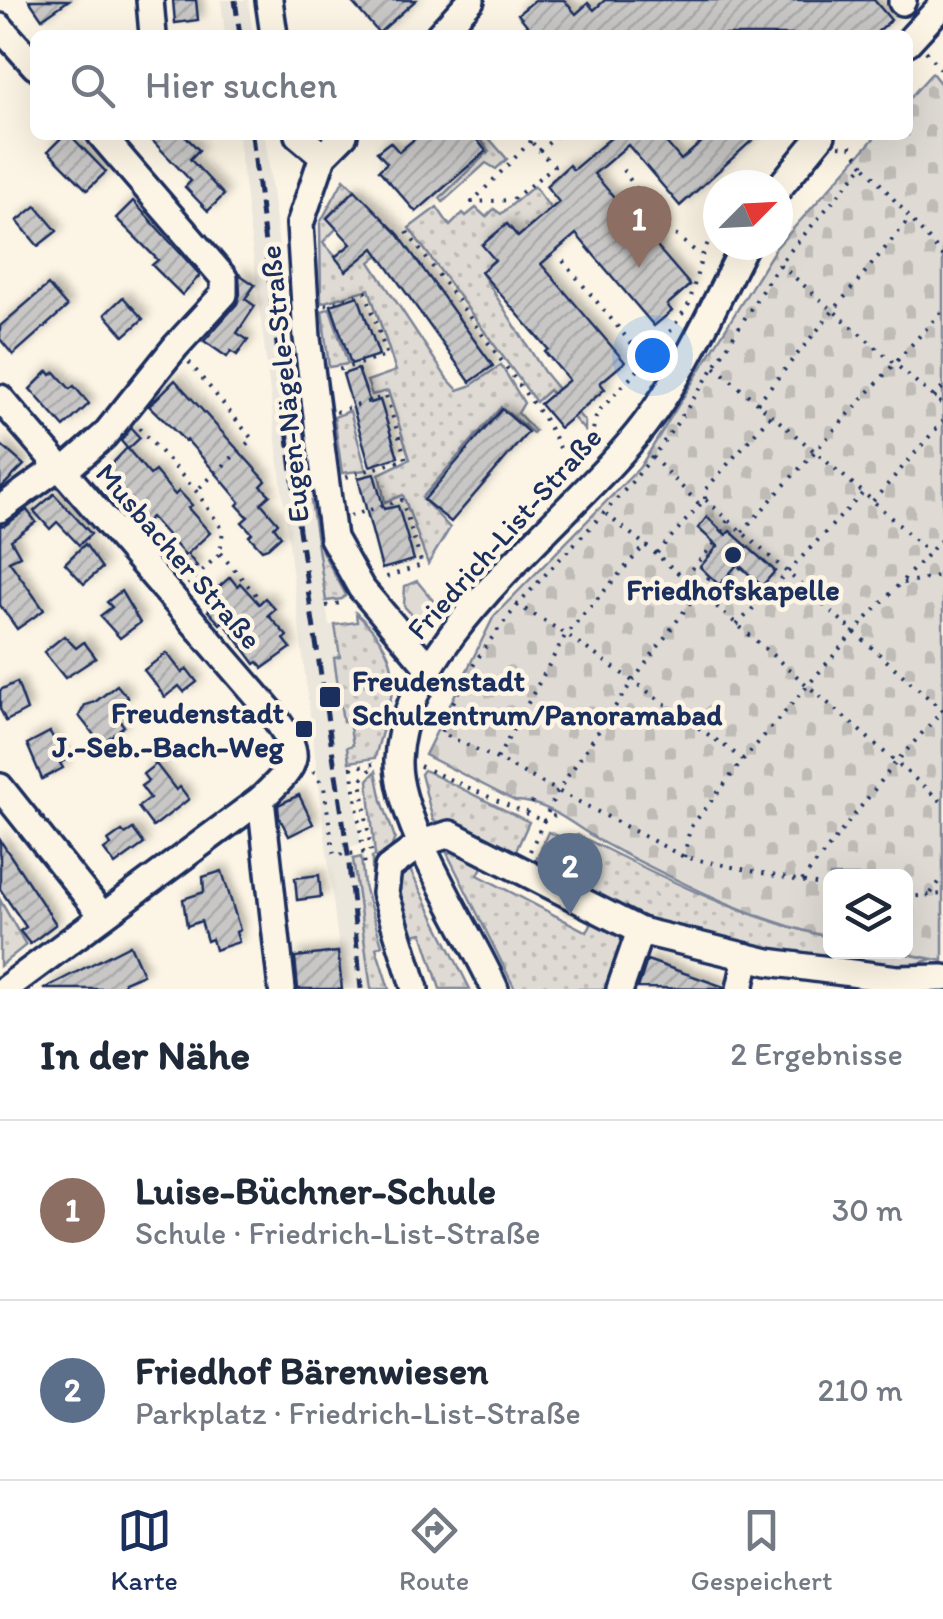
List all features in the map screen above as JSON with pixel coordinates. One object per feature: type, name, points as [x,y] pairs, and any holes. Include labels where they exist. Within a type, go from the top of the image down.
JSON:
[{"type":"street","points":[[150,0],[153,30]]},
{"type":"street","points":[[269,0],[273,30]]},
{"type":"street","points":[[444,30],[471,0]]},
{"type":"street","points":[[913,37],[943,4]]},
{"type":"street","points":[[0,26],[30,60]]},
{"type":"street","points":[[0,510],[104,436],[176,346],[224,294],[224,278],[105,140]]},
{"type":"street","points":[[304,140],[322,156]]},
{"type":"street","name":"Eugen-Nägele-Straße","points":[[339,140],[322,156],[300,224],[305,308],[331,522],[334,538],[360,586],[428,667]]},
{"type":"street","points":[[793,175],[830,140]]},
{"type":"street","name":"Friedrich-List-Straße","points":[[495,989],[405,804],[396,764],[404,724],[428,667],[454,632],[645,424],[692,348],[738,260]]},
{"type":"street","name":"Musbacher Straße","points":[[0,398],[272,712],[294,743],[294,763]]},
{"type":"street","points":[[5,989],[261,798],[294,763]]},
{"type":"street","points":[[0,787],[102,915]]},
{"type":"street","points":[[261,798],[282,989]]},
{"type":"street","points":[[414,989],[385,893],[388,868],[422,843],[450,834],[640,931],[748,958],[896,979],[943,978]]},
{"type":"street","points":[[620,989],[640,931]]},
{"type":"street","points":[[740,989],[748,958]]},
{"type":"path","points":[[539,151],[552,140]]},
{"type":"path","points":[[830,140],[851,147],[943,256]]},
{"type":"path","points":[[531,141],[554,166],[512,200],[472,202],[531,141]]},
{"type":"path","points":[[864,165],[779,264],[943,405]]},
{"type":"path","points":[[608,464],[592,434],[597,413],[646,361],[689,304],[702,256],[662,224],[623,170]]},
{"type":"path","points":[[757,403],[910,218]]},
{"type":"path","points":[[406,232],[545,420],[560,448]]},
{"type":"path","points":[[563,261],[646,361]]},
{"type":"path","points":[[305,308],[366,292],[388,356],[312,374]]},
{"type":"path","points":[[742,532],[943,310]]},
{"type":"path","points":[[176,346],[252,439],[196,491]]},
{"type":"path","points":[[713,366],[873,500],[929,554]]},
{"type":"path","points":[[934,398],[943,387]]},
{"type":"path","points":[[318,418],[386,396],[406,459],[326,482]]},
{"type":"path","points":[[125,412],[196,491],[223,530],[220,554],[174,598]]},
{"type":"path","points":[[656,554],[770,415]]},
{"type":"path","points":[[873,500],[943,421]]},
{"type":"path","points":[[652,457],[700,505]]},
{"type":"path","points":[[737,625],[863,492]]},
{"type":"path","points":[[705,498],[943,710],[802,881]]},
{"type":"path","points":[[331,522],[402,500],[422,565],[360,586]]},
{"type":"path","points":[[823,886],[684,857],[441,734],[449,710],[496,628],[604,513],[711,600],[943,803]]},
{"type":"path","points":[[723,532],[728,520]]},
{"type":"path","points":[[684,857],[690,828],[744,760],[806,685],[943,538]]},
{"type":"path","points":[[685,578],[715,543]]},
{"type":"path","points":[[496,760],[566,634],[646,545]]},
{"type":"path","points":[[220,554],[258,596]]},
{"type":"path","points":[[900,583],[942,576],[943,560]]},
{"type":"path","points":[[711,600],[741,567]]},
{"type":"path","points":[[522,870],[558,792],[710,576]]},
{"type":"path","points":[[516,604],[566,634],[744,760]]},
{"type":"path","points":[[294,763],[317,773],[324,786],[334,855],[371,852],[361,780],[396,764]]},
{"type":"path","points":[[364,853],[351,768],[396,764],[436,770],[543,821],[562,812]]},
{"type":"path","points":[[527,814],[534,799]]},
{"type":"path","points":[[929,895],[943,877]]},
{"type":"path","points":[[913,896],[943,894]]},
{"type":"shaded area","points":[[221,0],[248,0],[252,30],[224,30]]},
{"type":"shaded area","points":[[239,140],[266,140],[311,501],[329,625],[335,625],[340,657],[335,658],[344,722],[349,721],[353,746],[347,747],[361,844],[351,846],[371,989],[344,989]]},
{"type":"green space","points":[[932,73],[943,87],[943,961],[913,955],[913,869],[823,869],[823,935],[773,921],[691,887],[599,841],[541,806],[515,801],[425,755],[494,616],[640,467],[768,260],[793,260],[793,229],[873,140],[913,140],[913,94]]},
{"type":"green space","points":[[481,140],[490,140],[507,159],[496,169],[486,163],[443,202],[440,198],[489,151]]},
{"type":"green space","points":[[344,179],[355,190],[327,217],[337,228],[323,242],[347,270],[395,230],[401,237],[370,262],[446,377],[458,390],[501,365],[524,403],[518,413],[535,431],[501,407],[422,498],[450,528],[428,564],[403,495],[385,502],[379,474],[410,459],[388,391],[372,395],[367,381],[396,371],[369,289],[321,303],[320,223]]},
{"type":"green space","points":[[534,186],[551,209],[518,237],[507,224],[483,245],[495,260],[481,272],[544,372],[585,422],[585,431],[549,390],[536,402],[409,228],[437,207],[450,226],[463,213],[466,216],[476,208],[486,217],[494,209],[501,214]]},
{"type":"green space","points":[[330,308],[348,364],[329,367],[322,311]]},
{"type":"green space","points":[[350,411],[366,470],[342,473],[334,417]]},
{"type":"green space","points":[[311,501],[322,551],[346,595],[342,599],[326,601]]},
{"type":"green space","points":[[417,581],[440,609],[428,618],[413,616],[404,606],[405,586]]},
{"type":"green space","points":[[356,613],[386,649],[393,681],[375,758],[349,762],[347,747],[353,745],[349,722],[343,722],[334,658],[340,657],[335,625],[357,622]]},
{"type":"green space","points":[[424,770],[529,822],[514,855],[433,820],[421,774]]},
{"type":"green space","points":[[376,771],[395,838],[379,878],[382,926],[372,889],[375,856],[368,780]]},
{"type":"green space","points":[[548,832],[568,840],[578,835],[733,907],[823,935],[823,959],[913,959],[913,955],[932,959],[897,970],[784,956],[675,930],[586,896],[534,865]]},
{"type":"green space","points":[[457,851],[484,863],[478,875],[587,932],[594,920],[630,936],[615,989],[515,989],[447,853]]},
{"type":"green space","points":[[361,857],[364,886],[382,945],[376,948],[389,989],[371,989],[353,859]]},
{"type":"green space","points":[[409,868],[470,989],[440,989],[422,933],[410,936],[396,900],[398,875]]},
{"type":"green space","points":[[0,900],[26,945],[0,966]]},
{"type":"building","points":[[29,0],[69,0],[42,19]]},
{"type":"building","points":[[173,0],[196,0],[198,20],[175,23]]},
{"type":"building","points":[[350,0],[416,0],[382,30],[376,30]]},
{"type":"building","points":[[535,0],[564,0],[576,14],[588,3],[594,10],[605,0],[874,0],[891,20],[880,30],[531,30],[518,14]]},
{"type":"building","points":[[59,140],[75,140],[106,172],[87,190],[48,151]]},
{"type":"building","points":[[152,140],[189,140],[199,150],[190,159],[224,195],[208,211],[185,187],[191,181]]},
{"type":"building","points":[[413,140],[477,140],[486,151],[416,212],[379,170],[387,163],[377,152],[390,142],[399,152]]},
{"type":"building","points":[[608,140],[664,140],[681,160],[704,140],[753,140],[720,170],[703,170],[703,185],[680,206],[628,145],[594,174],[690,285],[667,305],[672,311],[654,326],[576,234],[541,264],[625,362],[600,383],[605,389],[560,428],[540,404],[569,380],[545,352],[548,349],[481,272],[495,260],[482,245],[507,224],[518,237],[559,202],[546,186],[569,165],[573,170]]},
{"type":"building","points":[[355,190],[398,234],[493,366],[470,382],[374,248],[346,271],[335,257],[351,244],[327,218]]},
{"type":"building","points":[[133,201],[200,275],[182,295],[152,265],[158,260],[116,218]]},
{"type":"building","points":[[36,206],[57,231],[38,246],[17,221]]},
{"type":"building","points":[[239,274],[255,285],[245,299],[255,306],[237,333],[248,340],[237,355],[231,351],[227,357],[204,341],[237,304]]},
{"type":"building","points":[[48,285],[67,307],[13,355],[0,339],[0,326]]},
{"type":"building","points":[[358,296],[379,355],[351,364],[331,305]]},
{"type":"building","points":[[123,297],[143,319],[124,336],[105,314]]},
{"type":"building","points":[[358,369],[370,403],[380,400],[398,457],[370,466],[343,374]]},
{"type":"building","points":[[48,371],[51,375],[55,372],[70,389],[74,386],[89,404],[64,427],[30,389]]},
{"type":"building","points":[[175,380],[266,481],[261,486],[270,495],[261,503],[278,523],[274,527],[281,536],[268,548],[262,550],[249,536],[252,533],[242,522],[248,517],[220,478],[187,440],[149,406]]},
{"type":"building","points":[[502,409],[528,432],[451,522],[424,500]]},
{"type":"building","points":[[131,428],[140,438],[128,449],[150,475],[155,471],[175,495],[179,491],[210,533],[187,554],[197,566],[181,580],[171,568],[185,555],[151,517],[136,530],[125,517],[135,508],[104,472],[127,448],[121,441]]},
{"type":"building","points":[[0,444],[24,465],[0,489]]},
{"type":"building","points":[[374,474],[384,509],[398,506],[414,560],[382,569],[358,478]]},
{"type":"building","points":[[54,494],[91,534],[79,545],[57,522],[50,529],[34,511]]},
{"type":"building","points":[[27,510],[36,522],[11,540],[20,556],[9,561],[44,610],[17,629],[0,605],[0,525]]},
{"type":"building","name":"Friedhofskapelle","points":[[707,517],[726,535],[730,531],[775,571],[762,586],[738,564],[719,585],[700,567],[718,546],[698,528]]},
{"type":"building","points":[[85,544],[102,568],[84,584],[65,563]]},
{"type":"building","points":[[230,577],[259,604],[265,598],[275,609],[268,615],[287,636],[284,639],[291,648],[263,668],[258,662],[255,664],[223,621],[220,624],[208,611],[211,608],[206,602]]},
{"type":"building","points":[[121,591],[140,623],[120,638],[100,616],[112,607],[107,602]]},
{"type":"building","points":[[64,636],[76,648],[84,642],[96,658],[65,678],[44,652]]},
{"type":"building","points":[[167,653],[182,673],[187,669],[197,682],[184,692],[179,686],[165,697],[144,670]]},
{"type":"building","points":[[17,682],[27,710],[6,721],[0,709],[0,690]]},
{"type":"building","points":[[117,685],[128,698],[112,711],[124,726],[101,744],[79,716],[85,705]]},
{"type":"building","points":[[50,732],[65,760],[60,763],[63,768],[42,779],[27,744]]},
{"type":"building","points":[[156,764],[176,790],[180,787],[189,799],[153,827],[138,807],[150,798],[141,786],[148,781],[143,774]]},
{"type":"building","points":[[299,795],[313,824],[289,836],[279,817],[278,805]]},
{"type":"building","points":[[133,829],[144,844],[115,865],[104,850],[111,845],[108,841]]},
{"type":"building","points":[[0,840],[56,924],[30,944],[20,931],[26,927],[0,889]]},
{"type":"building","points":[[222,871],[240,930],[236,932],[239,942],[215,950],[212,939],[207,941],[201,921],[187,926],[183,899],[204,892],[203,877]]},
{"type":"building","points":[[319,875],[321,897],[297,900],[295,878]]},
{"type":"building","points":[[130,945],[143,974],[124,982],[125,985],[116,989],[43,989]]},
{"type":"building","points":[[338,952],[342,989],[298,989],[295,957]]},
{"type":"building","points":[[647,960],[724,987],[724,989],[638,988]]},
{"type":"railway","points":[[235,0],[239,30]]},
{"type":"railway","points":[[253,140],[299,530],[348,854],[361,989]]},
{"type":"place","name":"Luise-Büchner-Schule","points":[[639,268]]},
{"type":"place","name":"Friedhofskapelle","points":[[733,555]]},
{"type":"place","name":"Freudenstadt Schulzentrum/Panoramabad","points":[[330,697]]},
{"type":"place","name":"Freudenstadt J.-Seb.-Bach-Weg","points":[[304,729]]},
{"type":"place","name":"Friedhof Bärenwiesen","points":[[570,915]]}]
